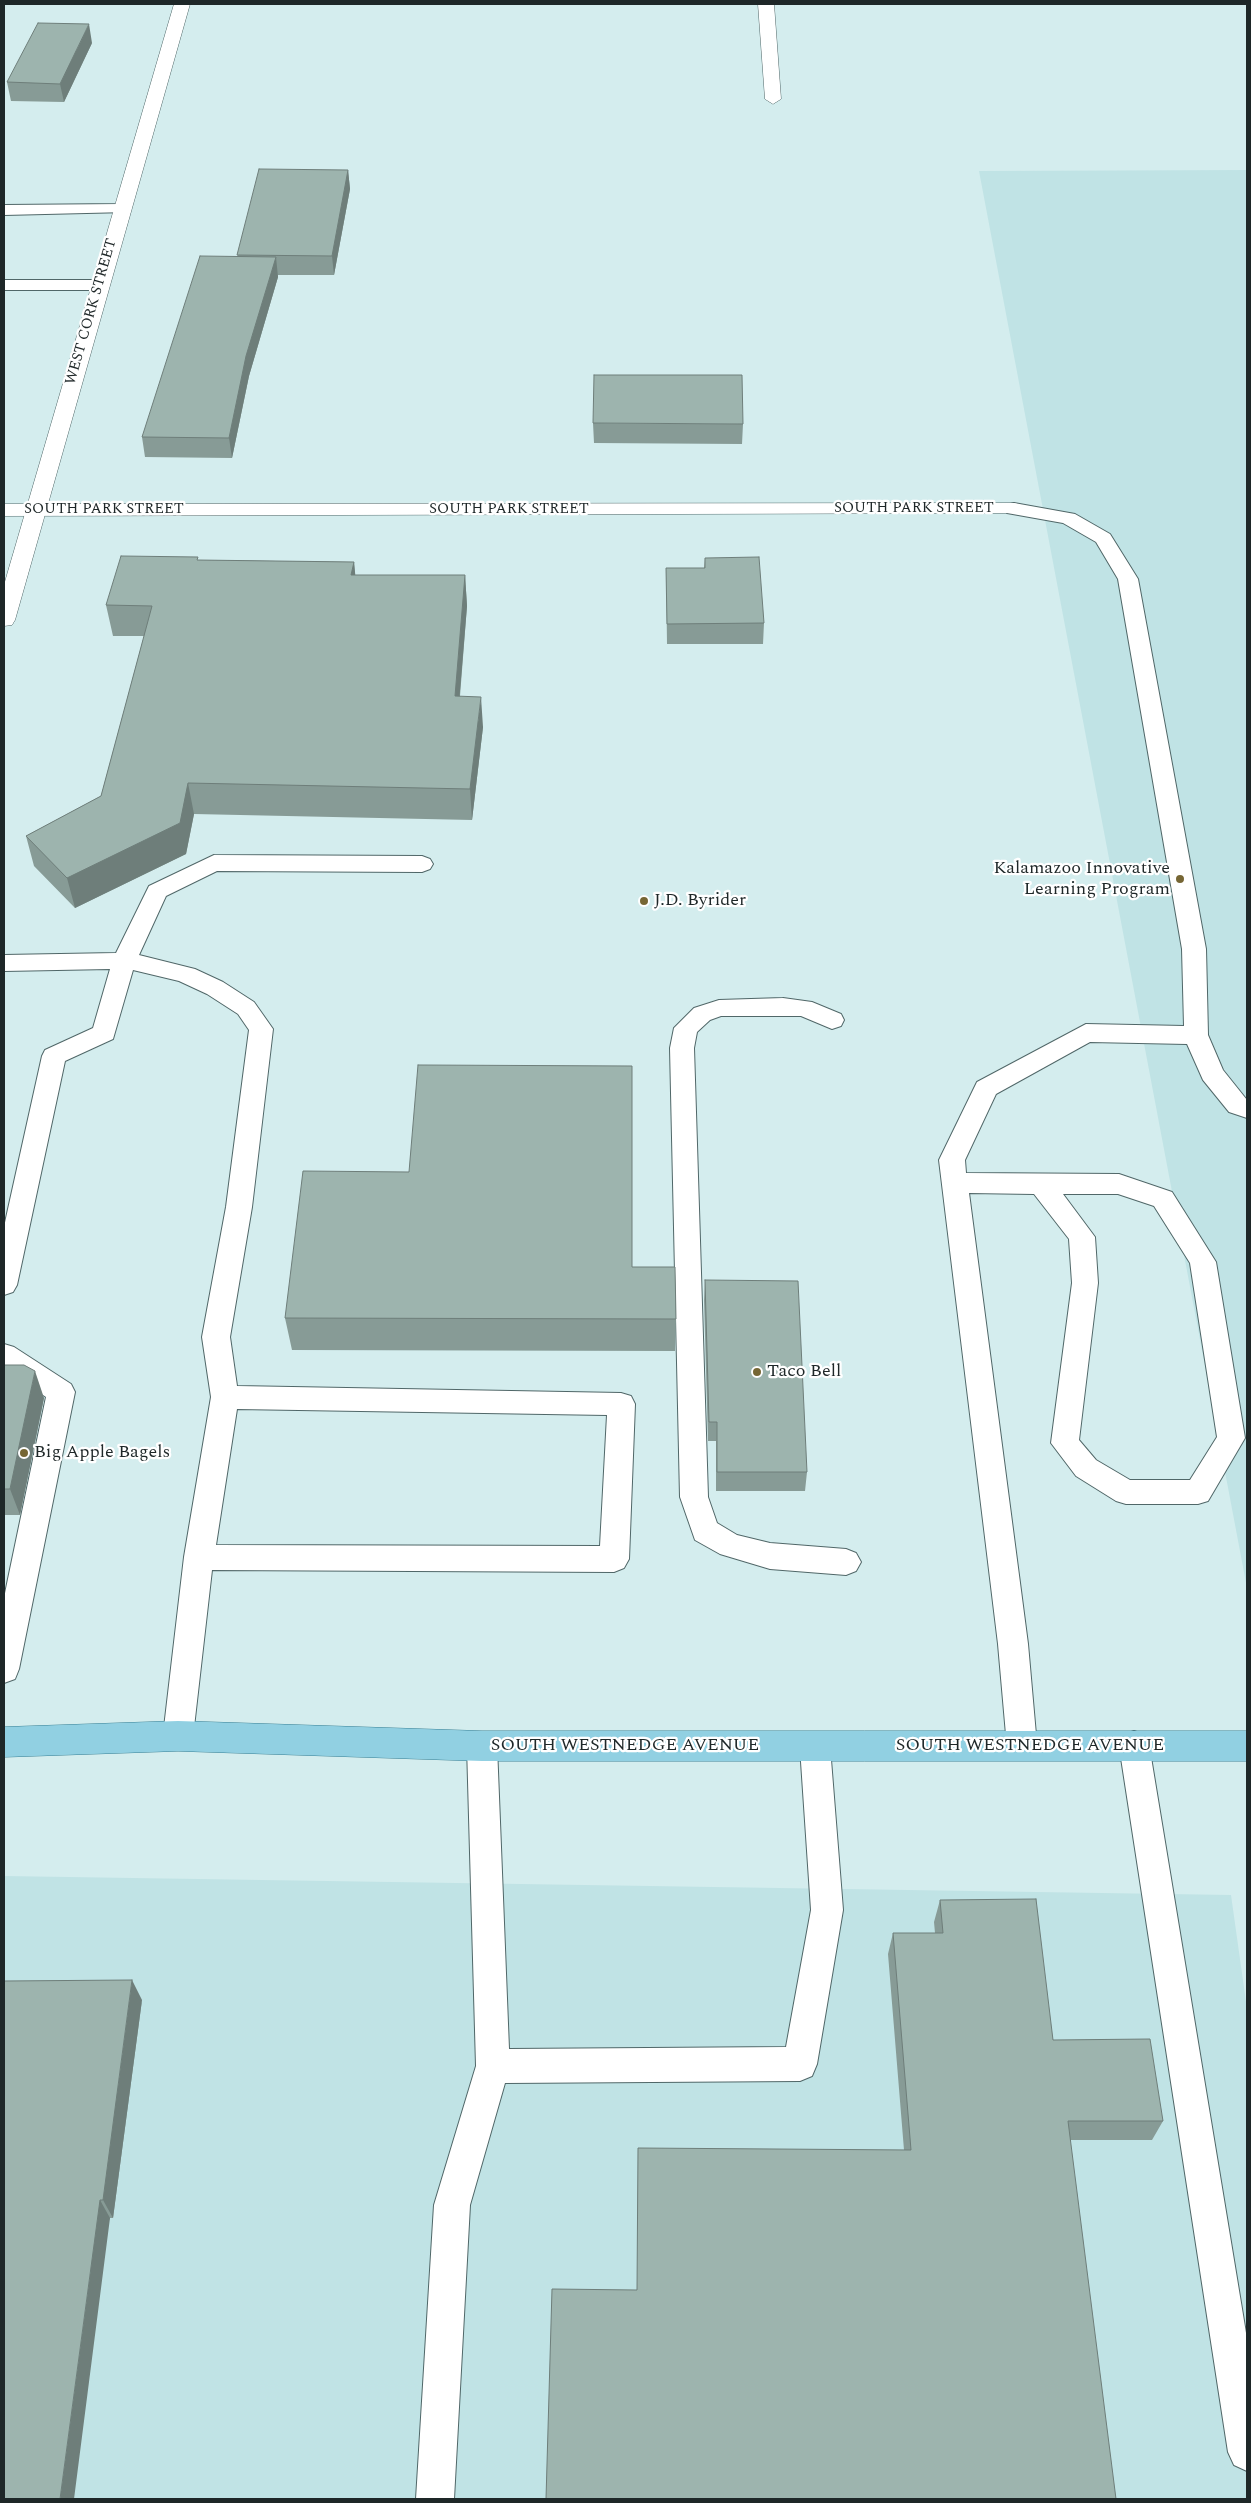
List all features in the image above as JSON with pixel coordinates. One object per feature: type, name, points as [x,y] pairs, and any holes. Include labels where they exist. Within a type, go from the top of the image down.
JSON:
[{"type":"main road","name":"SOUTH WESTNEDGE AVENUE","points":[[4,1742],[178,1736],[482,1746],[1247,1746]]},
{"type":"street","name":"WEST CORK STREET","points":[[4,620],[34,510],[182,4]]},
{"type":"street","points":[[766,4],[773,99]]},
{"type":"street","name":"SOUTH PARK STREET","points":[[4,510],[1014,509]]},
{"type":"lane","points":[[4,210],[122,209]]},
{"type":"lane","points":[[4,285],[100,285]]},
{"type":"lane","points":[[1014,509],[1068,518],[1103,538],[1128,579],[1194,949],[1196,1035],[1212,1074],[1238,1106],[1247,1109]]},
{"type":"lane","points":[[4,1285],[54,1056],[104,1032],[124,961],[156,891],[214,863],[422,864]]},
{"type":"lane","points":[[4,963],[124,961],[187,974],[215,988],[246,1008],[261,1028],[239,1207],[216,1337],[225,1397],[199,1557],[178,1736]]},
{"type":"lane","points":[[832,1020],[804,1008],[783,1006],[719,1008],[702,1014],[686,1028],[682,1048],[683,1108],[694,1497],[705,1531],[730,1545],[770,1556],[846,1562]]},
{"type":"lane","points":[[1022,1746],[1013,1644],[952,1160],[986,1088],[1086,1033],[1196,1035]]},
{"type":"lane","points":[[955,1183],[1119,1184],[1163,1199],[1203,1262],[1231,1438],[1198,1492],[1126,1492],[1086,1468],[1065,1443],[1085,1283],[1082,1237],[1041,1184]]},
{"type":"lane","points":[[4,1355],[61,1392],[4,1669]]},
{"type":"lane","points":[[199,1557],[614,1559],[621,1404],[225,1397]]},
{"type":"lane","points":[[1134,1745],[1247,2452]]},
{"type":"lane","points":[[436,2499],[452,2205],[493,2066],[482,1746]]},
{"type":"lane","points":[[493,2066],[800,2064],[827,1910],[815,1747]]},
{"type":"shaded area","name":"Kalamazoo Innovative Learning Program","points":[[1247,170],[1247,1588],[979,171]]},
{"type":"shaded area","points":[[4,1876],[1231,1895],[1247,2009],[1247,2499],[4,2499]]},
{"type":"building","points":[[38,23],[89,24],[60,84],[7,82]]},
{"type":"building","points":[[259,169],[348,170],[332,256],[237,255]]},
{"type":"building","points":[[200,256],[276,257],[246,356],[229,438],[142,437]]},
{"type":"building","points":[[594,375],[742,375],[743,424],[593,423]]},
{"type":"building","points":[[121,556],[198,557],[197,560],[354,562],[351,575],[465,575],[455,696],[481,697],[470,789],[188,783],[180,823],[67,878],[26,836],[101,796],[152,606],[106,605]]},
{"type":"building","points":[[759,557],[764,623],[667,624],[666,568],[705,568],[705,558]]},
{"type":"building","points":[[418,1065],[632,1066],[632,1267],[675,1267],[676,1319],[285,1318],[303,1171],[409,1172]]},
{"type":"building","name":"Taco Bell","points":[[705,1280],[798,1281],[807,1472],[717,1472],[717,1422],[709,1422]]},
{"type":"building","points":[[4,1365],[24,1365],[35,1371],[10,1489],[4,1489]]},
{"type":"building","points":[[1036,1899],[1053,2040],[1150,2039],[1163,2121],[1068,2121],[1116,2499],[546,2499],[552,2289],[637,2290],[638,2148],[911,2150],[893,1933],[943,1933],[940,1900]]},
{"type":"building","points":[[132,1980],[103,2200],[100,2200],[60,2499],[4,2499],[4,1981]]},
{"type":"place","name":"Kalamazoo Innovative Learning Program","points":[[1180,879]]},
{"type":"place","name":"J.D. Byrider","points":[[644,901]]},
{"type":"place","name":"Taco Bell","points":[[757,1372]]},
{"type":"place","name":"Big Apple Bagels","points":[[24,1453]]}]
